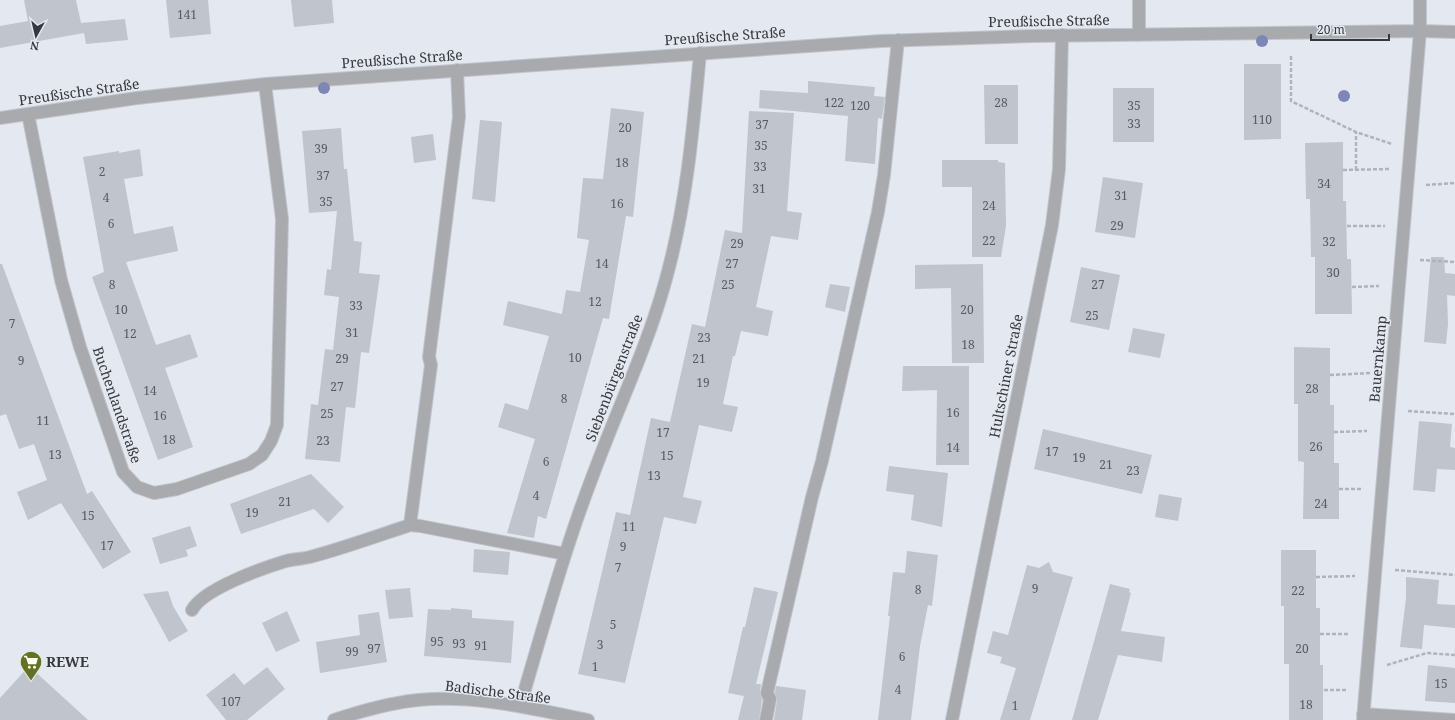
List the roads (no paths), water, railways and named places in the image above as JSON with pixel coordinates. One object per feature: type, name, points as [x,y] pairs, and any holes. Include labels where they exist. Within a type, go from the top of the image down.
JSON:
[{"type":"street","points":[[1139,0],[1139,35]]},
{"type":"street","name":"Bauernkamp","points":[[1363,717],[1420,31],[1420,0]]},
{"type":"street","name":"Preußische Straße","points":[[0,118],[147,97],[265,84],[898,40],[1062,35],[1420,31],[1455,32]]},
{"type":"street","name":"Hultschiner Straße","points":[[952,720],[1052,225],[1059,169],[1062,35]]},
{"type":"street","points":[[766,720],[770,699],[767,693],[812,497],[822,462],[878,212],[884,175],[898,40]]},
{"type":"street","name":"Siebenbürgenstraße","points":[[520,706],[565,554],[590,482],[664,287],[676,239],[685,183],[700,53]]},
{"type":"street","points":[[410,526],[431,365],[429,357],[459,117],[457,70]]},
{"type":"street","name":"Buchenlandstraße","points":[[28,114],[61,280],[101,412],[123,472],[137,487],[154,493],[177,489],[249,464],[262,455],[271,441],[277,425],[282,219],[265,84]]},
{"type":"street","points":[[192,610],[196,604],[218,589],[260,569],[287,561],[310,557],[410,526],[427,527],[565,554]]},
{"type":"street","name":"Badische Straße","points":[[334,720],[387,704],[419,700],[462,700],[520,706],[588,720]]},
{"type":"street","points":[[1363,717],[1455,720]]},
{"type":"place","name":"REWE","points":[[31,682]]}]
